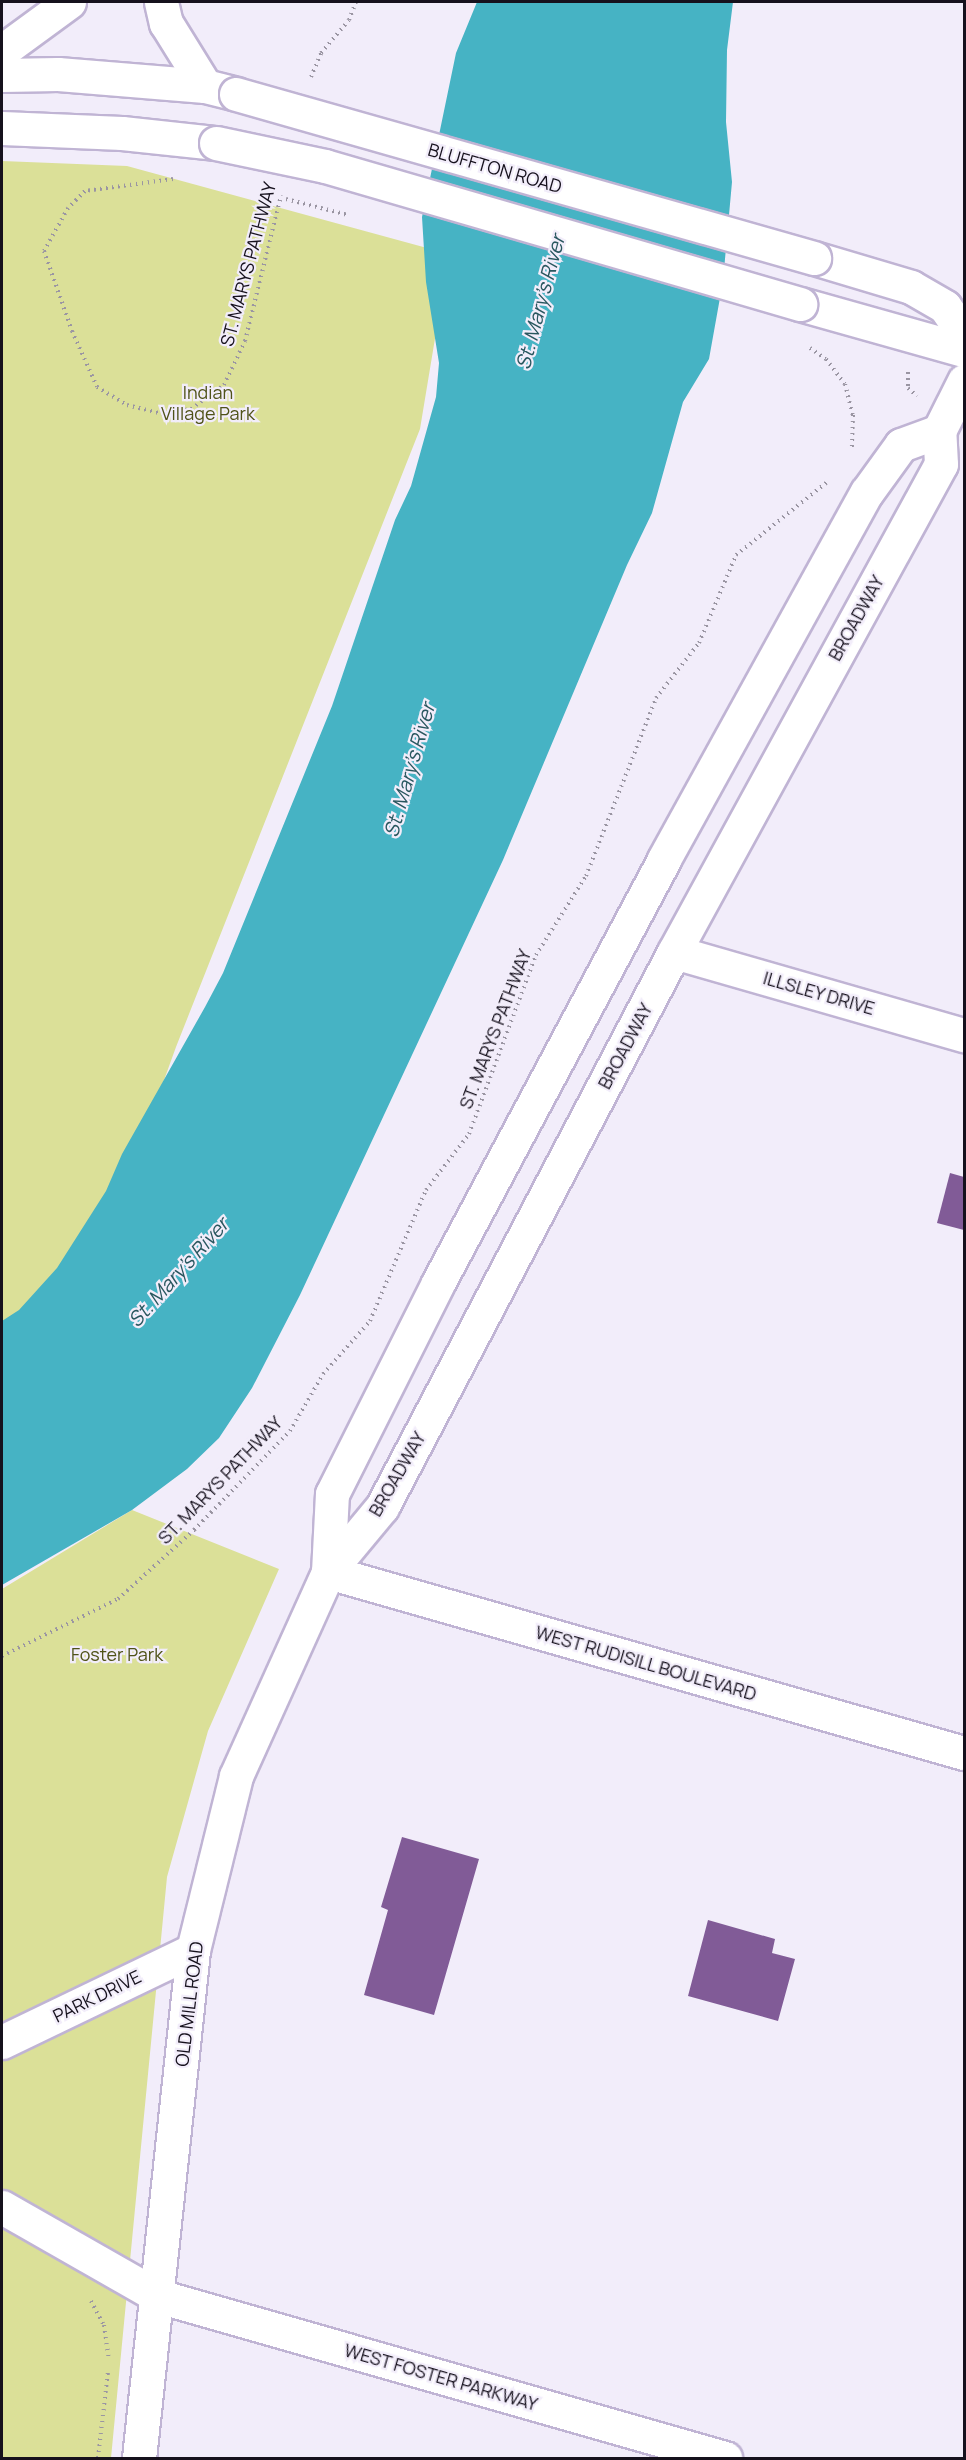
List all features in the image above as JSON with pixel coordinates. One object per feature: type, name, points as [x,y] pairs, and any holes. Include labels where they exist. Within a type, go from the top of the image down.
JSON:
[{"type":"main road","points":[[2,51],[69,2]]},
{"type":"main road","points":[[161,2],[166,23],[220,90]]},
{"type":"main road","name":"BLUFFTON ROAD","points":[[2,75],[58,74],[220,90],[911,287],[945,307],[964,334]]},
{"type":"main road","points":[[2,128],[122,133],[216,143],[326,166],[964,350]]},
{"type":"main road","points":[[328,1572],[332,1494],[438,1283],[636,911],[867,492],[901,445],[939,431],[964,381]]},
{"type":"main road","name":"BROADWAY","points":[[328,1572],[382,1507],[674,952],[941,464],[939,431]]},
{"type":"main road","name":"ILLSLEY DRIVE","points":[[674,952],[964,1035]]},
{"type":"main road","name":"WEST RUDISILL BOULEVARD","points":[[328,1572],[964,1753]]},
{"type":"main road","name":"OLD MILL ROAD","points":[[139,2458],[193,1950],[236,1776],[328,1572]]},
{"type":"main road","name":"PARK DRIVE","points":[[2,2042],[193,1950]]},
{"type":"main road","points":[[2,2207],[158,2296]]},
{"type":"main road","name":"WEST FOSTER PARKWAY","points":[[158,2296],[725,2458]]},
{"type":"path","points":[[310,82],[321,53],[349,20],[356,2]]},
{"type":"path","name":"ST. MARYS PATHWAY","points":[[178,178],[143,180],[85,191],[68,208],[44,251],[72,331],[97,387],[127,405],[162,414],[190,410],[224,385],[244,341],[281,193]]},
{"type":"path","points":[[803,343],[826,359],[844,384],[854,415],[853,447],[847,457]]},
{"type":"path","name":"ST. MARYS PATHWAY","points":[[2,1656],[118,1599],[194,1530],[290,1431],[323,1374],[370,1321],[426,1190],[469,1134],[536,955],[586,876],[656,698],[699,643],[736,555],[836,476]]},
{"type":"path","points":[[86,2291],[104,2325],[109,2356],[98,2458]]},
{"type":"green space","name":"Indian Village Park","points":[[2,161],[127,166],[449,254],[420,429],[176,1047],[102,1251],[2,1336]]},
{"type":"green space","name":"Foster Park","points":[[132,1510],[279,1569],[208,1731],[167,1877],[111,2458],[2,2458],[2,1589]]},
{"type":"water","name":"St. Mary's River","points":[[477,2],[733,2],[727,50],[726,122],[732,182],[723,281],[709,359],[683,402],[652,513],[627,565],[503,860],[300,1295],[252,1388],[219,1438],[187,1469],[132,1510],[2,1585],[2,1321],[19,1310],[57,1268],[106,1191],[122,1154],[223,973],[332,706],[395,520],[411,486],[436,397],[439,363],[426,282],[422,217],[456,53]]},
{"type":"building","points":[[950,1173],[964,1177],[964,1230],[937,1223]]},
{"type":"building","points":[[402,1837],[479,1859],[434,2015],[364,1995],[388,1910],[381,1907]]},
{"type":"building","points":[[708,1920],[775,1939],[772,1953],[795,1959],[778,2021],[688,1996]]}]
